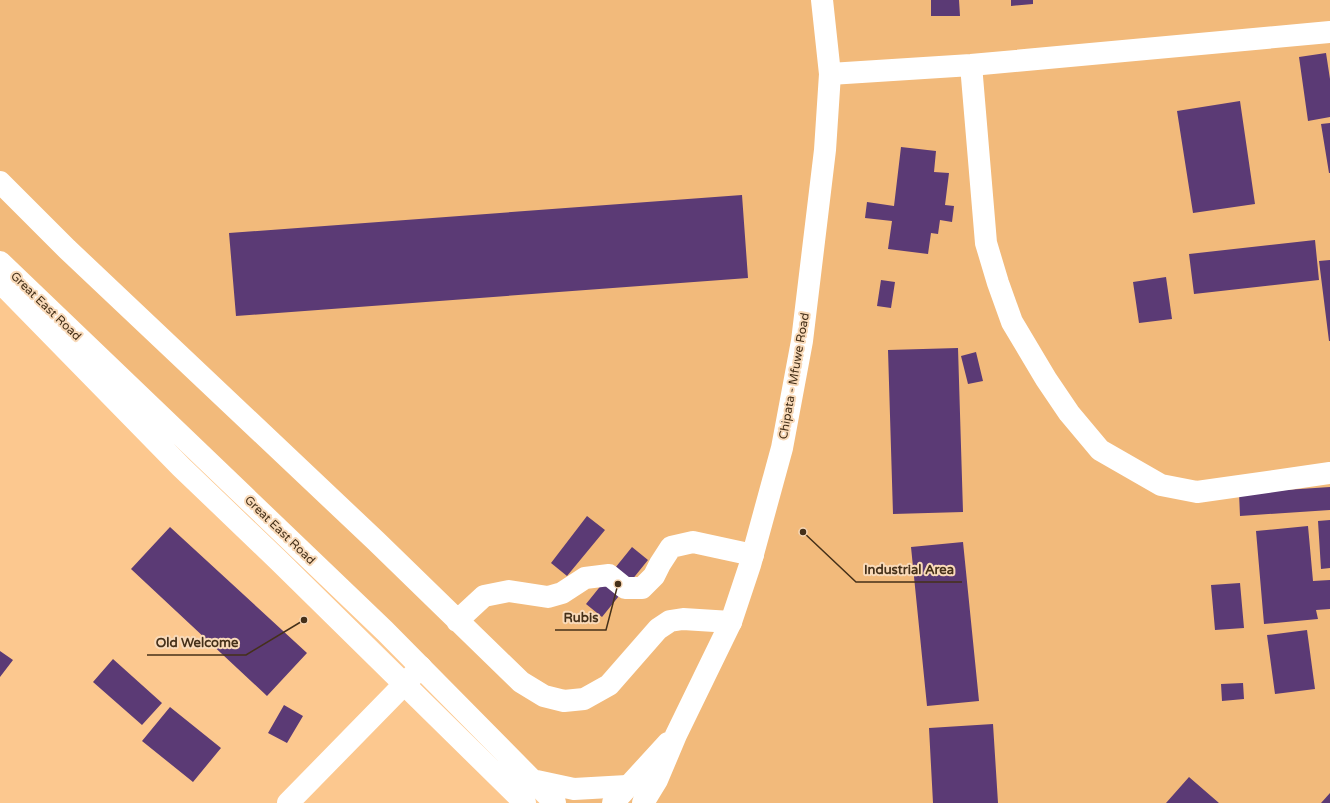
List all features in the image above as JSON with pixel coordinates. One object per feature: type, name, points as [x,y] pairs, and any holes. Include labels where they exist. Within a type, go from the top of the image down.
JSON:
[{"type":"main road","name":"Chipata - Mfuwe Road","points":[[676,735],[731,622],[753,555],[782,448],[802,341],[825,150],[830,74],[822,0]]},
{"type":"main road","points":[[830,74],[971,65],[1330,32]]},
{"type":"main road","points":[[971,65],[986,243],[998,283],[1012,322],[1046,379],[1070,413],[1100,450],[1161,485],[1197,492],[1330,473]]},
{"type":"main road","points":[[0,182],[67,249],[376,541],[521,682],[544,696],[564,701],[584,699],[609,685],[658,629],[670,621],[683,619],[731,622]]},
{"type":"main road","name":"Great East Road","points":[[0,262],[385,631],[555,803]]},
{"type":"main road","name":"Great East Road","points":[[0,282],[181,467],[274,555],[525,803]]},
{"type":"main road","points":[[457,620],[484,596],[509,591],[548,597],[562,593],[586,578],[609,575],[625,588],[642,588],[654,576],[671,547],[678,545],[693,542],[753,555]]},
{"type":"main road","points":[[288,803],[421,667]]},
{"type":"main road","points":[[613,803],[627,786],[676,735]]},
{"type":"main road","points":[[644,802],[657,780],[676,735]]},
{"type":"main road","points":[[532,780],[574,789],[627,786]]},
{"type":"shaded area","points":[[0,0],[1330,0],[1330,803],[551,803],[0,261]]},
{"type":"building","points":[[931,0],[959,0],[960,16],[931,16]]},
{"type":"building","points":[[1011,0],[1033,0],[1033,4],[1011,6]]},
{"type":"building","points":[[1326,53],[1330,79],[1330,117],[1308,121],[1299,57]]},
{"type":"building","points":[[1240,101],[1255,204],[1193,213],[1177,111]]},
{"type":"building","points":[[1330,123],[1330,173],[1329,173],[1321,124]]},
{"type":"building","points":[[901,147],[936,151],[934,172],[949,173],[945,205],[954,206],[952,222],[940,220],[938,234],[931,233],[928,254],[888,249],[892,221],[865,218],[867,202],[894,206]]},
{"type":"building","points":[[742,195],[748,278],[236,316],[229,233]]},
{"type":"building","points":[[1315,240],[1319,280],[1194,294],[1189,254]]},
{"type":"building","points":[[1330,260],[1330,341],[1329,341],[1319,261]]},
{"type":"building","points":[[1166,277],[1172,319],[1139,323],[1133,282]]},
{"type":"building","points":[[881,280],[895,282],[891,308],[877,306]]},
{"type":"building","points":[[958,348],[963,512],[893,514],[888,350]]},
{"type":"building","points":[[976,352],[983,381],[968,384],[961,356]]},
{"type":"building","points":[[1330,487],[1330,510],[1240,516],[1239,493]]},
{"type":"building","points":[[587,516],[605,530],[567,576],[551,563]]},
{"type":"building","points":[[1330,520],[1330,568],[1321,569],[1318,521]]},
{"type":"building","points":[[1308,526],[1313,581],[1330,580],[1330,609],[1316,610],[1318,619],[1264,624],[1256,531]]},
{"type":"building","points":[[170,527],[307,653],[267,696],[131,569]]},
{"type":"building","points":[[963,542],[979,701],[927,706],[911,547]]},
{"type":"building","points":[[632,547],[648,560],[602,617],[586,604]]},
{"type":"building","points":[[1240,583],[1244,628],[1215,630],[1211,585]]},
{"type":"building","points":[[1307,630],[1315,689],[1275,694],[1267,635]]},
{"type":"building","points":[[0,651],[13,660],[0,677]]},
{"type":"building","points":[[113,659],[162,703],[142,725],[93,682]]},
{"type":"building","points":[[1243,683],[1244,699],[1222,701],[1221,684]]},
{"type":"building","points":[[284,705],[303,716],[287,743],[268,733]]},
{"type":"building","points":[[170,707],[221,748],[193,782],[142,741]]},
{"type":"building","points":[[993,724],[998,803],[933,803],[929,728]]},
{"type":"building","points":[[1189,777],[1219,803],[1166,803]]},
{"type":"building","points":[[1330,793],[1330,803],[1321,803]]},
{"type":"place","name":"Industrial Area","points":[[803,532]]},
{"type":"place","name":"Rubis","points":[[618,584]]},
{"type":"place","name":"Old Welcome","points":[[304,620]]}]
